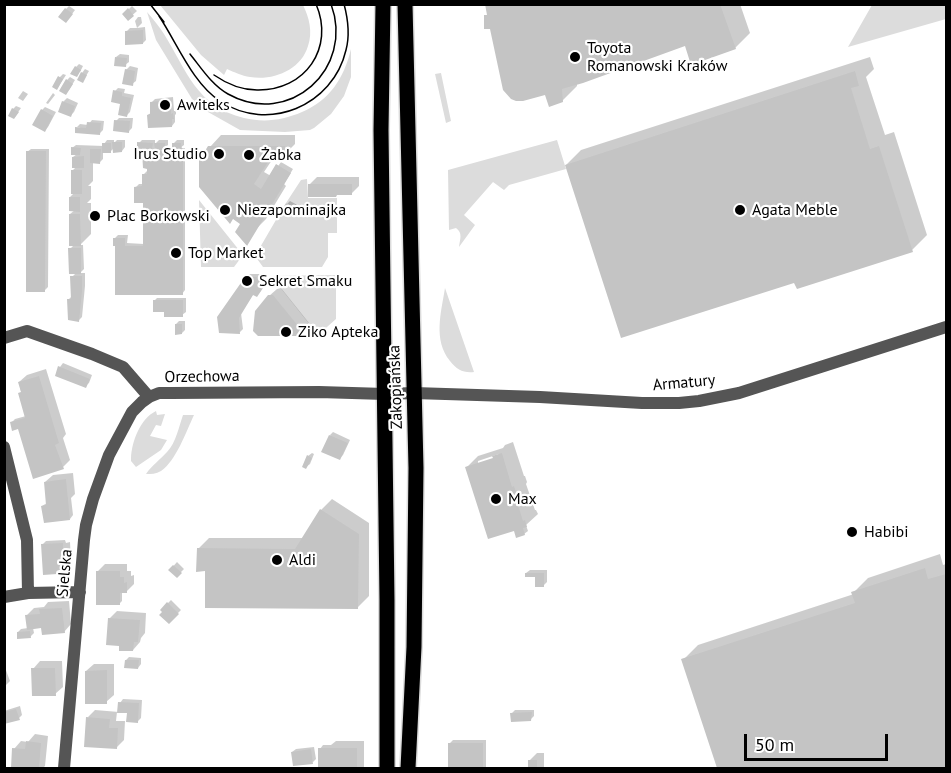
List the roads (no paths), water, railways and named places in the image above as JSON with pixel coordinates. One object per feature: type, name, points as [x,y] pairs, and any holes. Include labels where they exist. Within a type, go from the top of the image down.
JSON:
[{"type":"main road","name":"Zakopiańska","points":[[383,4],[381,130],[387,768]]},
{"type":"main road","name":"Zakopiańska","points":[[405,4],[416,468],[414,647],[408,768]]},
{"type":"street","name":"Armatury","points":[[385,394],[540,397],[642,403],[699,401],[749,390],[946,327]]},
{"type":"street","name":"Orzechowa","points":[[4,338],[27,331],[92,354],[123,367],[149,397],[159,393],[385,394]]},
{"type":"street","name":"Sielska","points":[[64,768],[84,540],[89,515],[110,455],[132,412],[149,397]]},
{"type":"street","points":[[4,447],[27,540],[28,593]]},
{"type":"street","points":[[4,597],[28,593],[80,592]]},
{"type":"tram line","points":[[150,4],[164,22]]},
{"type":"tram line","points":[[214,75],[235,86],[257,90],[274,88],[302,75],[312,64],[322,36],[321,20],[316,4]]},
{"type":"tram line","points":[[190,54],[212,81],[228,94],[251,103],[273,103],[294,98],[311,86],[325,70],[334,50],[336,28],[331,4]]},
{"type":"tram line","points":[[159,16],[186,62],[210,94],[239,110],[258,114],[278,114],[313,99],[328,86],[339,70],[348,39],[344,4]]},
{"type":"place","name":"Toyota Romanowski Kraków","points":[[575,57]]},
{"type":"place","name":"Awiteks","points":[[165,105]]},
{"type":"place","name":"Irus Studio","points":[[219,154]]},
{"type":"place","name":"Żabka","points":[[249,155]]},
{"type":"place","name":"Niezapominajka","points":[[225,210]]},
{"type":"place","name":"Agata Meble","points":[[740,210]]},
{"type":"place","name":"Plac Borkowski","points":[[95,216]]},
{"type":"place","name":"Top Market","points":[[176,253]]},
{"type":"place","name":"Sekret Smaku","points":[[247,281]]},
{"type":"place","name":"Ziko Apteka","points":[[286,332]]},
{"type":"place","name":"Max","points":[[496,499]]},
{"type":"place","name":"Habibi","points":[[852,532]]},
{"type":"place","name":"Aldi","points":[[277,560]]}]
